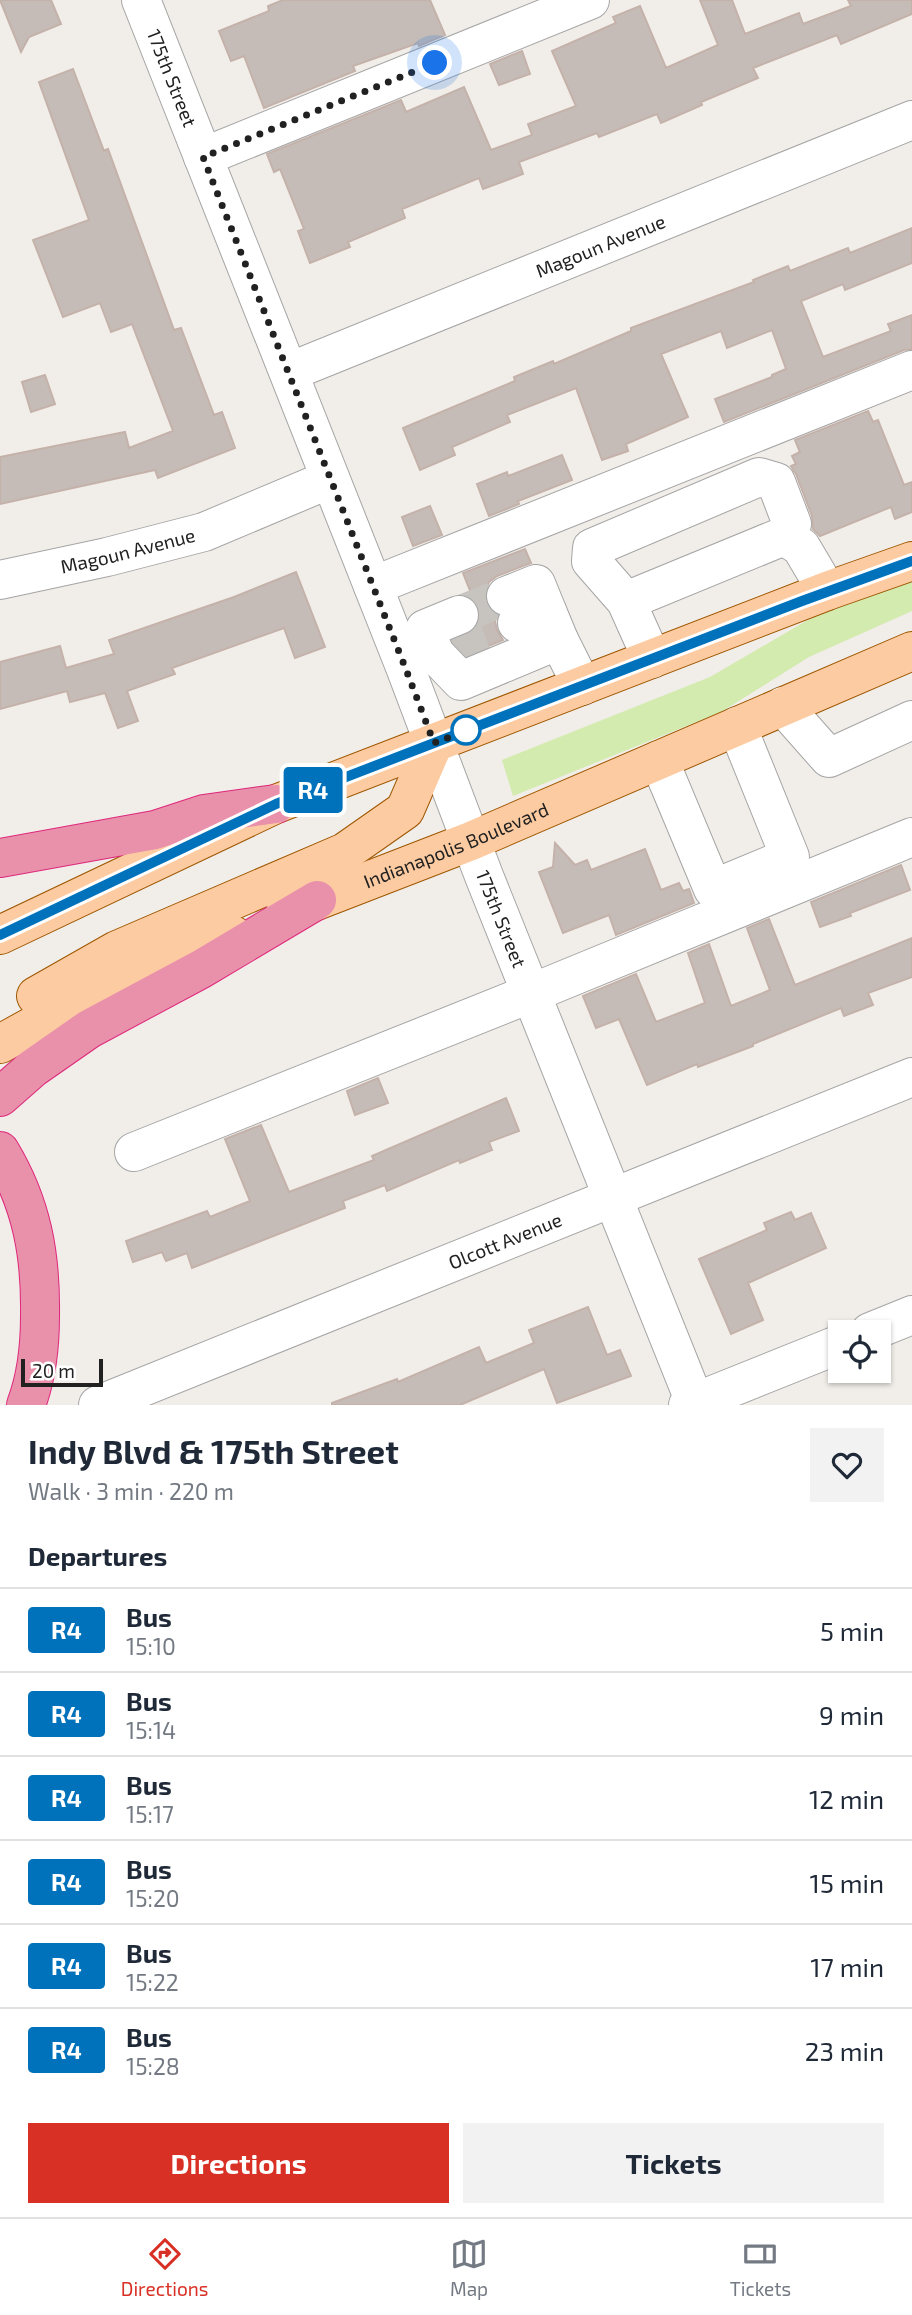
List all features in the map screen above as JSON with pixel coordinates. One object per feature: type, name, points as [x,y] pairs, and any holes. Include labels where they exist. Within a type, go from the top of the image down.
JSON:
[{"type":"highway","points":[[0,858],[155,830],[204,814],[276,804]]},
{"type":"highway","points":[[0,1097],[33,1068],[89,1029],[201,969],[317,900]]},
{"type":"highway","points":[[4,1157],[27,1206],[37,1244],[41,1287],[40,1348],[26,1405]]},
{"type":"main road","points":[[0,935],[276,804],[827,591],[912,561]]},
{"type":"main road","name":"Indianapolis Boulevard","points":[[0,1044],[75,1002],[317,900],[471,841],[912,651]]},
{"type":"main road","points":[[0,1017],[117,950],[345,852],[405,810],[434,743]]},
{"type":"street","name":"175th Street","points":[[141,0],[373,586],[437,646],[434,743],[693,1404]]},
{"type":"street","points":[[203,157],[590,0]]},
{"type":"street","name":"Magoun Avenue","points":[[289,372],[912,120]]},
{"type":"street","points":[[373,586],[910,376]]},
{"type":"street","points":[[626,601],[784,536],[792,524],[776,482],[759,477],[592,548],[591,561],[626,601],[652,659]]},
{"type":"street","name":"Magoun Avenue","points":[[0,580],[205,532],[330,479]]},
{"type":"street","points":[[784,536],[801,547],[827,591]]},
{"type":"street","points":[[437,646],[461,681],[478,674],[532,618],[582,686]]},
{"type":"street","points":[[478,674],[499,718]]},
{"type":"street","points":[[783,706],[829,758],[912,720]]},
{"type":"street","points":[[659,760],[713,889],[789,857],[737,726]]},
{"type":"street","points":[[134,1152],[912,837]]},
{"type":"street","name":"Olcott Avenue","points":[[98,1405],[912,1077]]},
{"type":"street","points":[[891,1324],[912,1315]]},
{"type":"street","points":[[693,1404],[828,1349]]},
{"type":"green space","points":[[912,582],[912,611],[809,657],[721,712],[513,796],[502,760],[710,677],[820,613]]},
{"type":"building","points":[[0,0],[51,0],[61,24],[29,37],[21,52]]},
{"type":"building","points":[[283,0],[430,0],[445,35],[419,46],[418,43],[353,66],[355,71],[264,108],[244,56],[231,61],[219,31],[269,11],[268,6]]},
{"type":"building","points":[[700,0],[732,0],[745,34],[799,13],[803,24],[851,6],[848,0],[912,0],[912,14],[841,44],[837,35],[753,68],[758,78],[701,102],[702,105],[661,123],[657,114],[599,137],[597,133],[519,162],[523,174],[483,189],[479,178],[402,209],[405,218],[348,242],[350,247],[310,263],[298,231],[304,229],[280,169],[274,172],[267,154],[401,100],[406,112],[464,87],[491,150],[532,135],[528,124],[576,106],[552,51],[616,23],[613,17],[640,6],[666,68],[718,45]]},
{"type":"building","points":[[522,51],[530,74],[499,85],[490,64]]},
{"type":"building","points":[[73,69],[104,151],[108,149],[174,330],[181,328],[214,415],[222,412],[235,448],[158,478],[155,470],[0,504],[0,457],[125,432],[129,448],[173,431],[132,324],[111,332],[100,303],[63,317],[33,240],[89,220],[39,82]]},
{"type":"building","points":[[912,228],[912,263],[845,290],[843,284],[801,301],[823,357],[891,331],[888,324],[912,315],[912,349],[724,422],[715,399],[786,369],[772,330],[727,348],[721,331],[661,354],[688,417],[626,444],[628,451],[602,460],[576,388],[507,415],[510,422],[452,447],[455,455],[420,470],[403,428],[515,381],[514,377],[553,361],[554,364],[631,331],[631,328],[754,282],[753,280],[788,266],[790,271],[848,248],[850,253]]},
{"type":"building","points":[[45,375],[55,404],[31,412],[22,382]]},
{"type":"building","points":[[868,411],[873,422],[878,420],[904,485],[912,482],[912,512],[895,519],[891,507],[820,536],[813,529],[812,516],[791,466],[796,464],[792,456],[800,452],[795,440]]},
{"type":"building","points":[[562,455],[572,480],[518,501],[519,504],[489,516],[477,484],[507,472],[508,476]]},
{"type":"building","points":[[430,506],[442,535],[413,546],[402,517]]},
{"type":"building","points":[[525,549],[531,563],[497,576],[489,582],[485,592],[486,605],[497,615],[497,630],[503,640],[466,655],[453,641],[476,629],[481,617],[479,606],[463,573]]},
{"type":"building","points":[[296,572],[325,647],[295,658],[284,628],[172,668],[175,674],[127,691],[138,721],[118,728],[105,693],[70,702],[67,691],[0,709],[0,662],[60,646],[66,668],[114,654],[109,640],[234,597]]},
{"type":"building","points":[[555,843],[575,865],[587,860],[591,870],[645,849],[661,890],[679,883],[683,891],[689,889],[694,903],[616,935],[609,915],[563,933],[539,872],[553,867]]},
{"type":"building","points":[[901,865],[910,890],[820,927],[811,902]]},
{"type":"building","points":[[769,919],[795,985],[912,938],[912,977],[868,993],[873,1005],[844,1016],[841,1008],[753,1046],[698,1067],[697,1064],[647,1085],[619,1019],[596,1028],[583,996],[636,974],[656,1022],[705,1003],[688,953],[709,944],[731,1006],[770,990],[747,928]]},
{"type":"building","points":[[378,1078],[388,1103],[355,1115],[347,1091]]},
{"type":"building","points":[[506,1098],[519,1131],[489,1142],[492,1150],[460,1163],[459,1160],[387,1191],[385,1185],[343,1201],[345,1208],[192,1268],[187,1253],[166,1261],[162,1252],[133,1262],[126,1241],[207,1211],[210,1217],[250,1201],[225,1139],[261,1125],[289,1192],[374,1160],[372,1156]]},
{"type":"building","points":[[791,1212],[795,1220],[811,1213],[826,1248],[748,1283],[763,1320],[731,1334],[699,1259],[767,1230],[764,1223]]},
{"type":"building","points":[[588,1307],[607,1355],[620,1350],[631,1376],[557,1403],[544,1369],[460,1405],[332,1405],[397,1379],[398,1382],[479,1347],[486,1363],[534,1343],[529,1330]]},
{"type":"tunnel","points":[[459,615],[506,596]]},
{"type":"tunnel","points":[[449,648],[517,623]]},
{"type":"bus line","name":"R4","points":[[0,935],[276,804],[912,561]]},
{"type":"route","points":[[435,63],[203,157],[434,743],[471,729],[466,730]]}]
